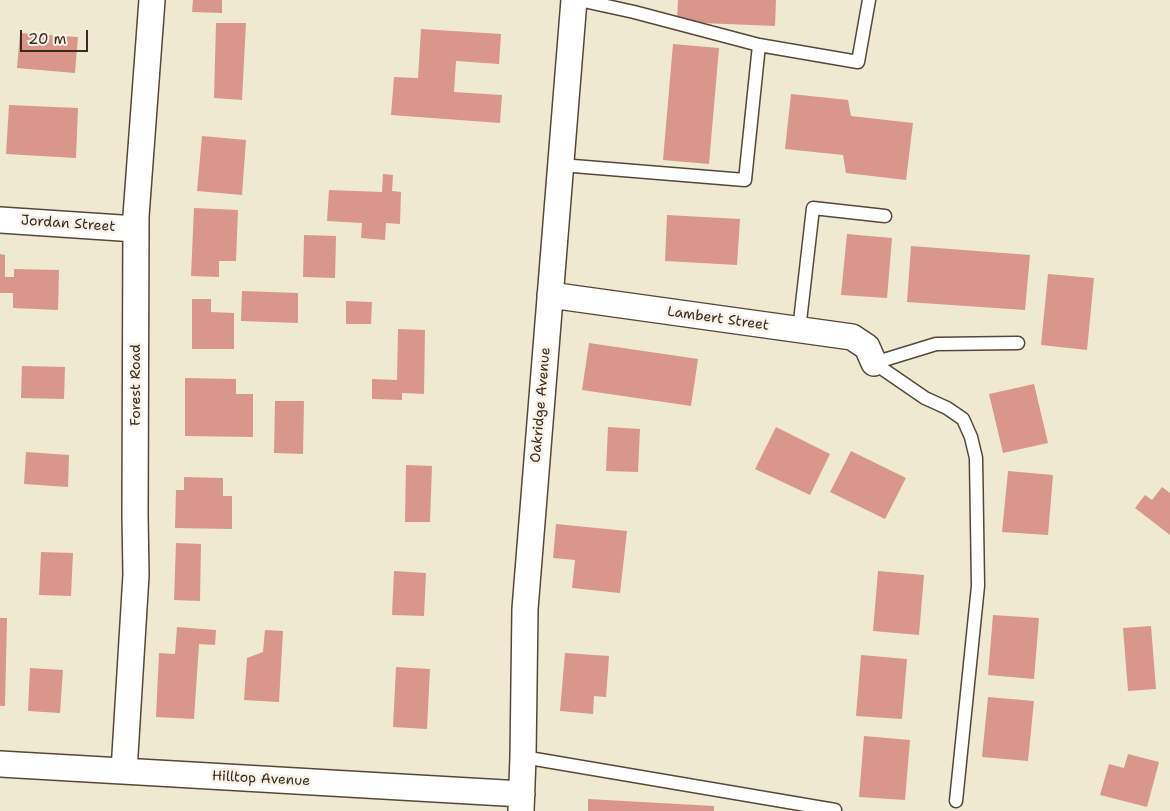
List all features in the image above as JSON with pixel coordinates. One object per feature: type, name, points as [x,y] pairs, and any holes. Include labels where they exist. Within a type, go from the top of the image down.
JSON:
[{"type":"street","name":"Forest Road","points":[[124,771],[136,575],[136,229],[152,0]]},
{"type":"street","name":"Oakridge Avenue","points":[[521,802],[525,609],[574,0]]},
{"type":"street","name":"Jordan Street","points":[[0,220],[136,229]]},
{"type":"street","name":"Lambert Street","points":[[550,295],[852,337],[867,347],[874,362]]},
{"type":"street","name":"Hilltop Avenue","points":[[0,764],[124,771],[521,802]]},
{"type":"lane","points":[[579,0],[634,12],[759,45],[858,62],[869,0]]},
{"type":"lane","points":[[561,165],[746,180],[759,45]]},
{"type":"lane","points":[[799,330],[813,208],[885,216]]},
{"type":"lane","points":[[874,362],[936,344],[1018,342]]},
{"type":"lane","points":[[874,362],[925,398],[947,408],[963,419],[971,437],[976,458],[978,586],[956,801]]},
{"type":"lane","points":[[523,758],[835,811]]},
{"type":"building","points":[[193,0],[222,0],[222,13],[192,12]]},
{"type":"building","points":[[678,0],[776,0],[775,26],[677,22]]},
{"type":"building","points":[[216,23],[246,23],[242,100],[214,98]]},
{"type":"building","points":[[421,29],[501,34],[499,64],[456,61],[454,92],[502,95],[500,123],[391,115],[394,77],[418,78]]},
{"type":"building","points":[[20,33],[78,37],[75,73],[17,68]]},
{"type":"building","points":[[673,44],[719,48],[709,164],[663,160]]},
{"type":"building","points":[[791,94],[848,100],[851,116],[913,123],[906,180],[846,173],[843,155],[785,149]]},
{"type":"building","points":[[9,105],[78,108],[76,158],[6,154]]},
{"type":"building","points":[[202,136],[246,140],[242,195],[197,191]]},
{"type":"building","points":[[383,174],[393,175],[392,191],[401,192],[400,224],[386,223],[385,240],[361,238],[362,223],[327,221],[329,190],[382,192]]},
{"type":"building","points":[[194,208],[238,210],[236,261],[219,261],[219,277],[191,276]]},
{"type":"building","points":[[667,215],[740,219],[737,265],[665,261]]},
{"type":"building","points":[[847,234],[892,238],[887,298],[841,295]]},
{"type":"building","points":[[304,235],[336,236],[335,278],[303,277]]},
{"type":"building","points":[[911,246],[1030,255],[1025,310],[907,302]]},
{"type":"building","points":[[0,254],[5,255],[5,277],[14,277],[14,269],[59,270],[58,310],[13,308],[13,293],[0,293]]},
{"type":"building","points":[[1048,274],[1094,278],[1087,350],[1041,345]]},
{"type":"building","points":[[242,291],[298,293],[298,323],[241,321]]},
{"type":"building","points":[[192,299],[211,299],[211,312],[234,313],[234,349],[192,349]]},
{"type":"building","points":[[346,301],[372,302],[371,324],[346,324]]},
{"type":"building","points":[[398,329],[425,330],[424,394],[402,393],[402,400],[372,399],[372,379],[397,380]]},
{"type":"building","points":[[589,343],[698,359],[691,406],[582,390]]},
{"type":"building","points":[[22,366],[65,367],[64,399],[21,398]]},
{"type":"building","points":[[185,378],[236,379],[236,394],[253,394],[253,437],[185,436]]},
{"type":"building","points":[[1034,384],[1048,443],[1003,453],[989,394]]},
{"type":"building","points":[[275,401],[304,401],[303,454],[274,453]]},
{"type":"building","points":[[608,427],[640,429],[638,472],[606,471]]},
{"type":"building","points":[[776,427],[830,454],[810,495],[755,469]]},
{"type":"building","points":[[851,451],[906,478],[885,519],[830,492]]},
{"type":"building","points":[[26,452],[69,455],[68,487],[24,484]]},
{"type":"building","points":[[406,465],[432,466],[430,522],[405,522]]},
{"type":"building","points":[[1008,471],[1053,475],[1048,535],[1002,532]]},
{"type":"building","points":[[184,477],[223,478],[223,496],[232,496],[232,529],[175,528],[176,490],[184,490]]},
{"type":"building","points":[[1162,487],[1170,493],[1170,535],[1135,508],[1145,495],[1152,500]]},
{"type":"building","points":[[556,524],[627,531],[620,593],[572,588],[575,560],[553,558]]},
{"type":"building","points":[[176,543],[201,544],[200,601],[174,600]]},
{"type":"building","points":[[41,552],[73,553],[71,596],[39,595]]},
{"type":"building","points":[[394,571],[426,573],[424,616],[392,615]]},
{"type":"building","points":[[878,571],[924,575],[919,635],[873,631]]},
{"type":"building","points":[[993,615],[1039,618],[1034,679],[988,675]]},
{"type":"building","points":[[0,618],[7,618],[5,706],[0,706]]},
{"type":"building","points":[[1151,626],[1156,689],[1128,691],[1123,628]]},
{"type":"building","points":[[177,627],[216,630],[215,645],[199,644],[194,719],[156,717],[159,653],[175,654]]},
{"type":"building","points":[[265,630],[283,631],[279,702],[244,700],[247,658],[263,652]]},
{"type":"building","points":[[565,653],[609,656],[606,697],[594,696],[593,714],[560,711]]},
{"type":"building","points":[[861,655],[907,659],[902,719],[856,716]]},
{"type":"building","points":[[396,667],[430,669],[427,729],[393,727]]},
{"type":"building","points":[[30,668],[63,670],[60,713],[28,711]]},
{"type":"building","points":[[988,697],[1034,701],[1028,761],[982,757]]},
{"type":"building","points":[[864,736],[910,740],[905,800],[859,797]]},
{"type":"building","points":[[1128,754],[1159,762],[1147,807],[1100,795],[1109,764],[1124,768]]},
{"type":"building","points":[[588,799],[714,806],[714,811],[588,811]]}]
